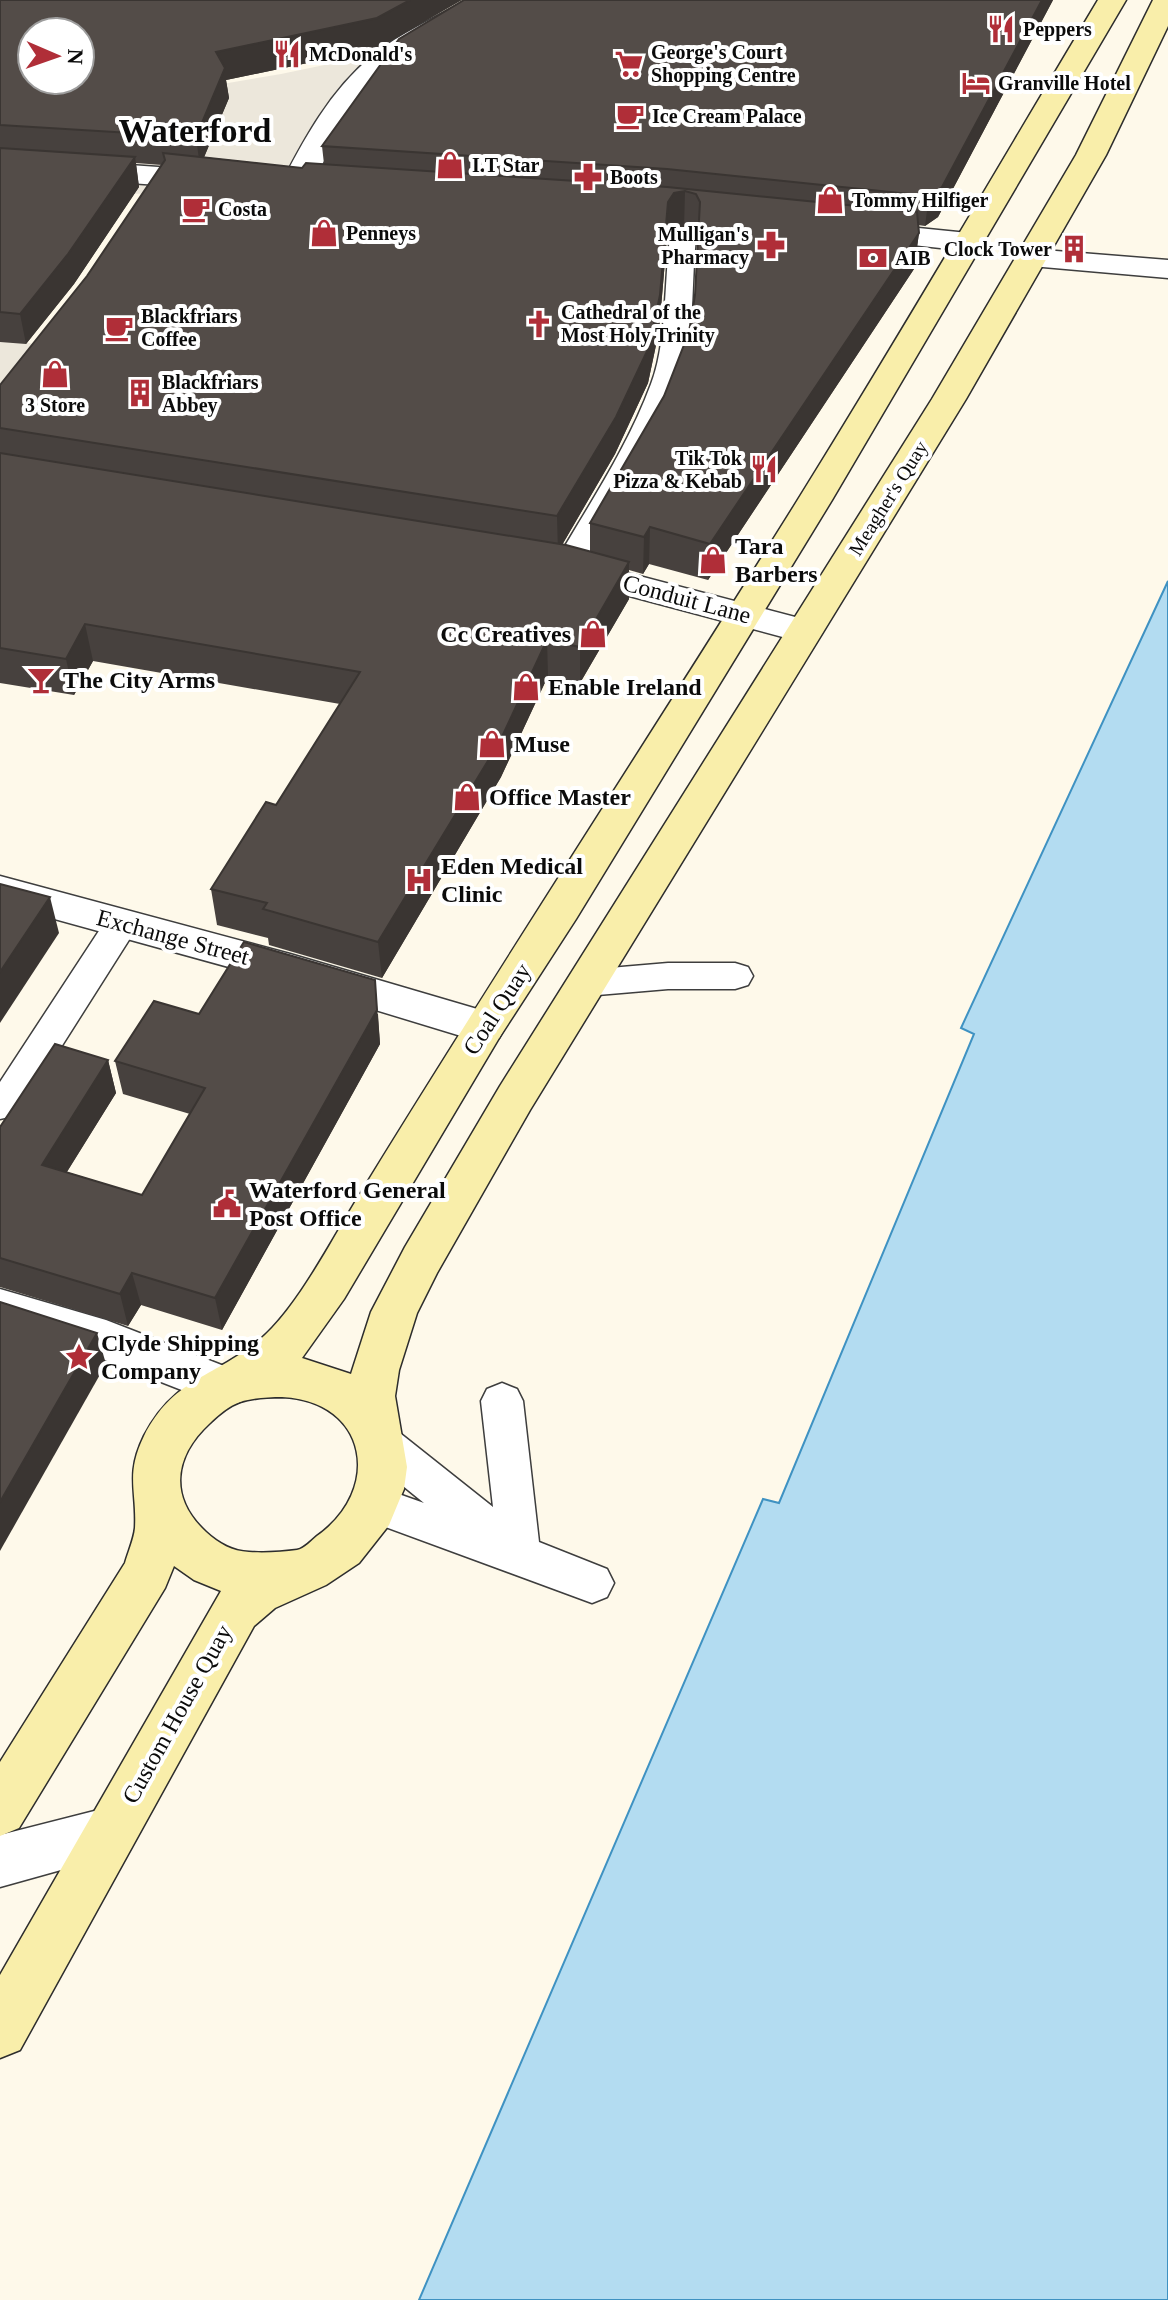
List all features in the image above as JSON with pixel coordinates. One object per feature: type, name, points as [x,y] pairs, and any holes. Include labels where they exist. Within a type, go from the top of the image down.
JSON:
[{"type":"main road","name":"Meagher's Quay","points":[[586,983],[949,399],[999,250],[1112,0]]},
{"type":"main road","name":"Meagher's Quay","points":[[745,614],[999,250],[1091,155],[1167,0]]},
{"type":"main road","name":"Coal Quay","points":[[228,1386],[274,1356],[309,1314],[484,1027],[562,909],[745,614]]},
{"type":"main road","points":[[378,1438],[371,1396],[382,1344],[394,1312],[515,1098],[586,983]]},
{"type":"main road","points":[[0,1810],[147,1572],[160,1530],[155,1476],[163,1448],[178,1422],[202,1400],[228,1386],[261,1377],[293,1376],[323,1384],[350,1398],[368,1418],[378,1438]]},
{"type":"main road","name":"Custom House Quay","points":[[0,2030],[236,1610],[265,1585],[318,1565],[364,1524],[376,1505],[384,1471],[378,1438]]},
{"type":"main road","points":[[158,1505],[170,1531],[191,1553],[217,1567],[260,1574],[318,1565]]},
{"type":"street","points":[[0,165],[308,187],[334,117],[371,72],[487,0]]},
{"type":"street","points":[[679,221],[721,216]]},
{"type":"street","points":[[829,228],[1168,269]]},
{"type":"street","name":"Conduit Lane","points":[[532,561],[805,631]]},
{"type":"street","name":"Exchange Street","points":[[0,890],[484,1027]]},
{"type":"street","points":[[0,1308],[90,1334],[228,1386]]},
{"type":"street","points":[[0,1861],[110,1833]]},
{"type":"lane","points":[[567,568],[633,453],[666,383],[676,338],[679,221]]},
{"type":"lane","points":[[0,1104],[5,1105],[122,923]]},
{"type":"lane","points":[[586,983],[668,976],[735,976]]},
{"type":"lane","points":[[502,1401],[519,1554]]},
{"type":"lane","points":[[378,1438],[519,1554]]},
{"type":"lane","points":[[376,1505],[519,1554],[592,1583]]},
{"type":"shaded area","points":[[391,45],[320,188],[131,194],[0,114],[193,89],[281,74],[358,58]]},
{"type":"shaded area","points":[[0,341],[30,343],[55,359],[0,432]]},
{"type":"water","points":[[1168,581],[1168,2300],[419,2300],[763,1499],[779,1503],[974,1034],[961,1028]]},
{"type":"building","points":[[0,0],[410,0],[377,18],[216,52],[225,68],[196,137],[0,125]]},
{"type":"building","points":[[464,0],[1042,0],[942,187],[929,196],[667,169],[322,146],[399,39]]},
{"type":"building","points":[[0,148],[135,157],[68,254],[20,314],[0,312]]},
{"type":"building","points":[[163,153],[302,168],[306,163],[667,187],[917,212],[919,233],[710,544],[650,527],[644,537],[590,523],[664,396],[689,332],[695,295],[700,202],[696,194],[685,191],[674,193],[668,202],[660,295],[649,347],[616,417],[557,516],[0,428],[0,385],[87,276],[165,160]]},
{"type":"building","points":[[0,453],[566,545],[629,562],[580,647],[547,640],[500,741],[378,942],[263,909],[267,903],[211,889],[266,802],[276,805],[360,672],[85,624],[66,659],[0,648]]},
{"type":"building","points":[[0,884],[50,897],[0,972]]},
{"type":"building","points":[[244,942],[375,980],[377,1010],[215,1298],[132,1273],[120,1294],[0,1258],[0,1127],[55,1044],[108,1060],[42,1165],[142,1195],[205,1088],[115,1061],[154,1001],[199,1014]]},
{"type":"building","points":[[0,1302],[97,1333],[0,1502]]},
{"type":"place","name":"Peppers","points":[[1001,29]]},
{"type":"place","name":"McDonald's","points":[[287,54]]},
{"type":"place","name":"George's Court Shopping Centre","points":[[629,64]]},
{"type":"place","name":"Granville Hotel","points":[[976,83]]},
{"type":"place","name":"Ice Cream Palace","points":[[630,116]]},
{"type":"place","name":"I.T Star","points":[[450,165]]},
{"type":"place","name":"Boots","points":[[588,177]]},
{"type":"place","name":"Tommy Hilfiger","points":[[830,200]]},
{"type":"place","name":"Costa","points":[[196,209]]},
{"type":"place","name":"Penneys","points":[[324,233]]},
{"type":"place","name":"Mulligan's Pharmacy","points":[[771,245]]},
{"type":"place","name":"Clock Tower","points":[[1074,249]]},
{"type":"place","name":"AIB","points":[[873,258]]},
{"type":"place","name":"Cathedral of the Most Holy Trinity","points":[[539,324]]},
{"type":"place","name":"Blackfriars Coffee","points":[[119,328]]},
{"type":"place","name":"3 Store","points":[[55,374]]},
{"type":"place","name":"Blackfriars Abbey","points":[[140,393]]},
{"type":"place","name":"Tik Tok Pizza & Kebab","points":[[764,469]]},
{"type":"place","name":"Tara Barbers","points":[[713,560]]},
{"type":"place","name":"Cc Creatives","points":[[593,634]]},
{"type":"place","name":"The City Arms","points":[[41,680]]},
{"type":"place","name":"Enable Ireland","points":[[526,687]]},
{"type":"place","name":"Muse","points":[[492,744]]},
{"type":"place","name":"Office Master","points":[[467,797]]},
{"type":"place","name":"Eden Medical Clinic","points":[[419,880]]},
{"type":"place","name":"Waterford General Post Office","points":[[227,1204]]},
{"type":"place","name":"Clyde Shipping Company","points":[[79,1357]]},
{"type":"district","name":"Waterford","points":[[195,130]]}]
